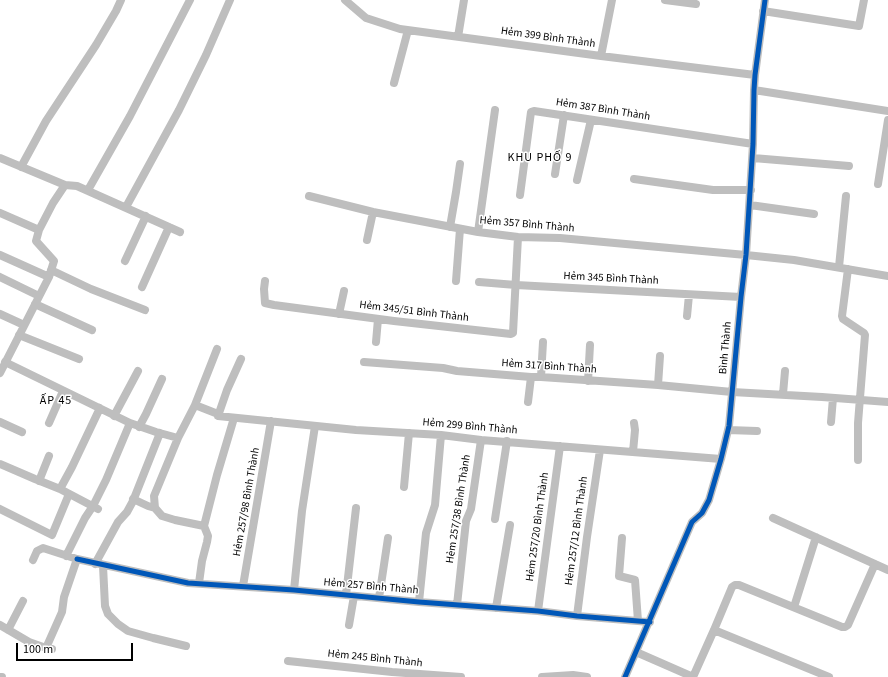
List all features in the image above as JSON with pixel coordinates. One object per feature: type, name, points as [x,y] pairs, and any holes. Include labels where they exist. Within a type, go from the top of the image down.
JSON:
[{"type":"street","points":[[21,167],[46,121],[96,44],[121,0]]},
{"type":"street","points":[[88,190],[130,116],[190,0]]},
{"type":"street","points":[[126,207],[179,110],[206,55],[230,0]]},
{"type":"street","name":"Hẻm 399 Bình Thành","points":[[345,0],[366,18],[400,29],[755,75]]},
{"type":"street","points":[[458,37],[464,0]]},
{"type":"street","points":[[601,56],[612,0]]},
{"type":"street","points":[[665,0],[696,4]]},
{"type":"street","name":"Bình Thành","points":[[625,677],[692,522],[702,513],[709,500],[728,430],[750,205],[755,75],[765,0]]},
{"type":"street","points":[[763,11],[859,26],[864,0]]},
{"type":"street","points":[[394,83],[408,30]]},
{"type":"street","points":[[754,90],[888,111]]},
{"type":"street","points":[[478,232],[495,110]]},
{"type":"street","name":"Hẻm 387 Bình Thành","points":[[520,195],[531,112],[534,111],[753,144]]},
{"type":"street","points":[[555,174],[564,116]]},
{"type":"street","points":[[577,180],[591,120]]},
{"type":"street","points":[[878,184],[888,120]]},
{"type":"street","points":[[0,158],[65,185],[77,186],[88,190],[180,232]]},
{"type":"street","points":[[753,158],[849,166]]},
{"type":"street","points":[[450,227],[460,164]]},
{"type":"street","points":[[634,180],[713,190],[751,190]]},
{"type":"street","points":[[0,372],[50,274],[54,261],[36,241],[39,230],[53,203],[65,185]]},
{"type":"street","name":"Hẻm 357 Bình Thành","points":[[309,196],[373,212],[478,232],[518,237],[560,238],[794,260],[888,276]]},
{"type":"street","points":[[839,267],[846,196]]},
{"type":"street","points":[[750,205],[814,214]]},
{"type":"street","points":[[366,240],[373,212]]},
{"type":"street","points":[[0,213],[39,230]]},
{"type":"street","points":[[125,261],[146,216]]},
{"type":"street","points":[[142,287],[169,227]]},
{"type":"street","points":[[456,281],[460,229]]},
{"type":"street","points":[[516,285],[518,237]]},
{"type":"street","points":[[0,255],[145,310]]},
{"type":"street","points":[[848,269],[842,316],[843,319],[865,335],[860,400],[858,460]]},
{"type":"street","points":[[0,277],[37,300],[92,330]]},
{"type":"street","name":"Hẻm 345/51 Bình Thành","points":[[265,281],[265,303],[274,305],[378,319],[511,334],[513,332],[516,285]]},
{"type":"street","name":"Hẻm 345 Bình Thành","points":[[479,282],[741,297]]},
{"type":"street","points":[[339,314],[344,291]]},
{"type":"street","points":[[687,316],[689,295]]},
{"type":"street","points":[[0,314],[24,325]]},
{"type":"street","points":[[376,342],[378,319]]},
{"type":"street","points":[[19,335],[79,359]]},
{"type":"street","points":[[541,377],[543,342]]},
{"type":"street","points":[[588,381],[590,345]]},
{"type":"street","points":[[154,508],[154,496],[178,438],[195,405],[217,349]]},
{"type":"street","points":[[0,351],[7,359],[114,416],[139,427],[178,438]]},
{"type":"street","points":[[658,385],[660,356]]},
{"type":"street","points":[[218,415],[241,359]]},
{"type":"street","name":"Hẻm 317 Bình Thành","points":[[364,362],[531,377],[888,402]]},
{"type":"street","points":[[114,416],[138,371]]},
{"type":"street","points":[[783,394],[785,371]]},
{"type":"street","points":[[528,402],[531,377]]},
{"type":"street","points":[[139,427],[162,379]]},
{"type":"street","points":[[49,422],[63,390]]},
{"type":"street","points":[[831,422],[833,398]]},
{"type":"street","name":"Hẻm 299 Bình Thành","points":[[195,405],[218,415],[234,418],[356,430],[440,435],[481,440],[721,459]]},
{"type":"street","points":[[60,489],[100,408]]},
{"type":"street","points":[[199,583],[208,536],[204,526],[234,418]]},
{"type":"street","name":"Hẻm 257/98 Bình Thành","points":[[243,586],[271,421]]},
{"type":"street","points":[[0,422],[22,432]]},
{"type":"street","points":[[66,556],[84,518],[95,507],[130,423]]},
{"type":"street","points":[[633,452],[635,430],[634,423]]},
{"type":"street","points":[[294,590],[302,511],[315,426]]},
{"type":"street","points":[[728,430],[758,431]]},
{"type":"street","points":[[160,433],[127,512],[118,522],[99,565],[105,606],[108,614],[118,624],[128,631],[186,646]]},
{"type":"street","points":[[404,487],[409,433]]},
{"type":"street","points":[[419,602],[426,533],[434,505],[440,435]]},
{"type":"street","name":"Hẻm 257/38 Bình Thành","points":[[458,605],[466,521],[471,509],[481,440]]},
{"type":"street","points":[[495,519],[506,441]]},
{"type":"street","name":"Hẻm 257/20 Bình Thành","points":[[538,611],[560,446]]},
{"type":"street","name":"Hẻm 257/12 Bình Thành","points":[[577,616],[600,450]]},
{"type":"street","points":[[39,481],[49,456]]},
{"type":"street","points":[[0,464],[60,489],[95,507]]},
{"type":"street","points":[[0,509],[52,535],[69,494]]},
{"type":"street","points":[[133,499],[154,508],[162,516],[204,526]]},
{"type":"street","points":[[346,595],[356,508]]},
{"type":"street","points":[[773,518],[888,570]]},
{"type":"street","points":[[496,608],[510,525]]},
{"type":"street","points":[[794,607],[816,537]]},
{"type":"street","points":[[379,598],[388,538]]},
{"type":"street","points":[[622,538],[618,576],[635,580],[638,621]]},
{"type":"street","name":"Hẻm 257 Bình Thành","points":[[33,560],[37,551],[43,548],[99,565],[188,583],[294,590],[650,622]]},
{"type":"street","points":[[0,626],[29,642],[49,649],[62,612],[64,597],[77,559]]},
{"type":"street","points":[[636,652],[693,677],[732,587],[735,585],[739,585],[845,627],[848,625],[874,564]]},
{"type":"street","points":[[349,625],[354,596]]},
{"type":"street","points":[[8,630],[23,601]]},
{"type":"street","points":[[714,630],[829,677]]},
{"type":"street","name":"Hẻm 245 Bình Thành","points":[[288,661],[392,672],[461,677]]},
{"type":"street","points":[[542,677],[573,675],[587,677]]},
{"type":"cycle path","points":[[625,677],[692,522],[702,513],[709,500],[729,426],[746,255],[753,144],[755,75],[765,0]]},
{"type":"cycle path","points":[[77,559],[188,583],[294,590],[650,622]]},
{"type":"district","name":"KHU PHỐ 9","points":[[540,158]]},
{"type":"district","name":"ẤP 45","points":[[56,401]]}]
